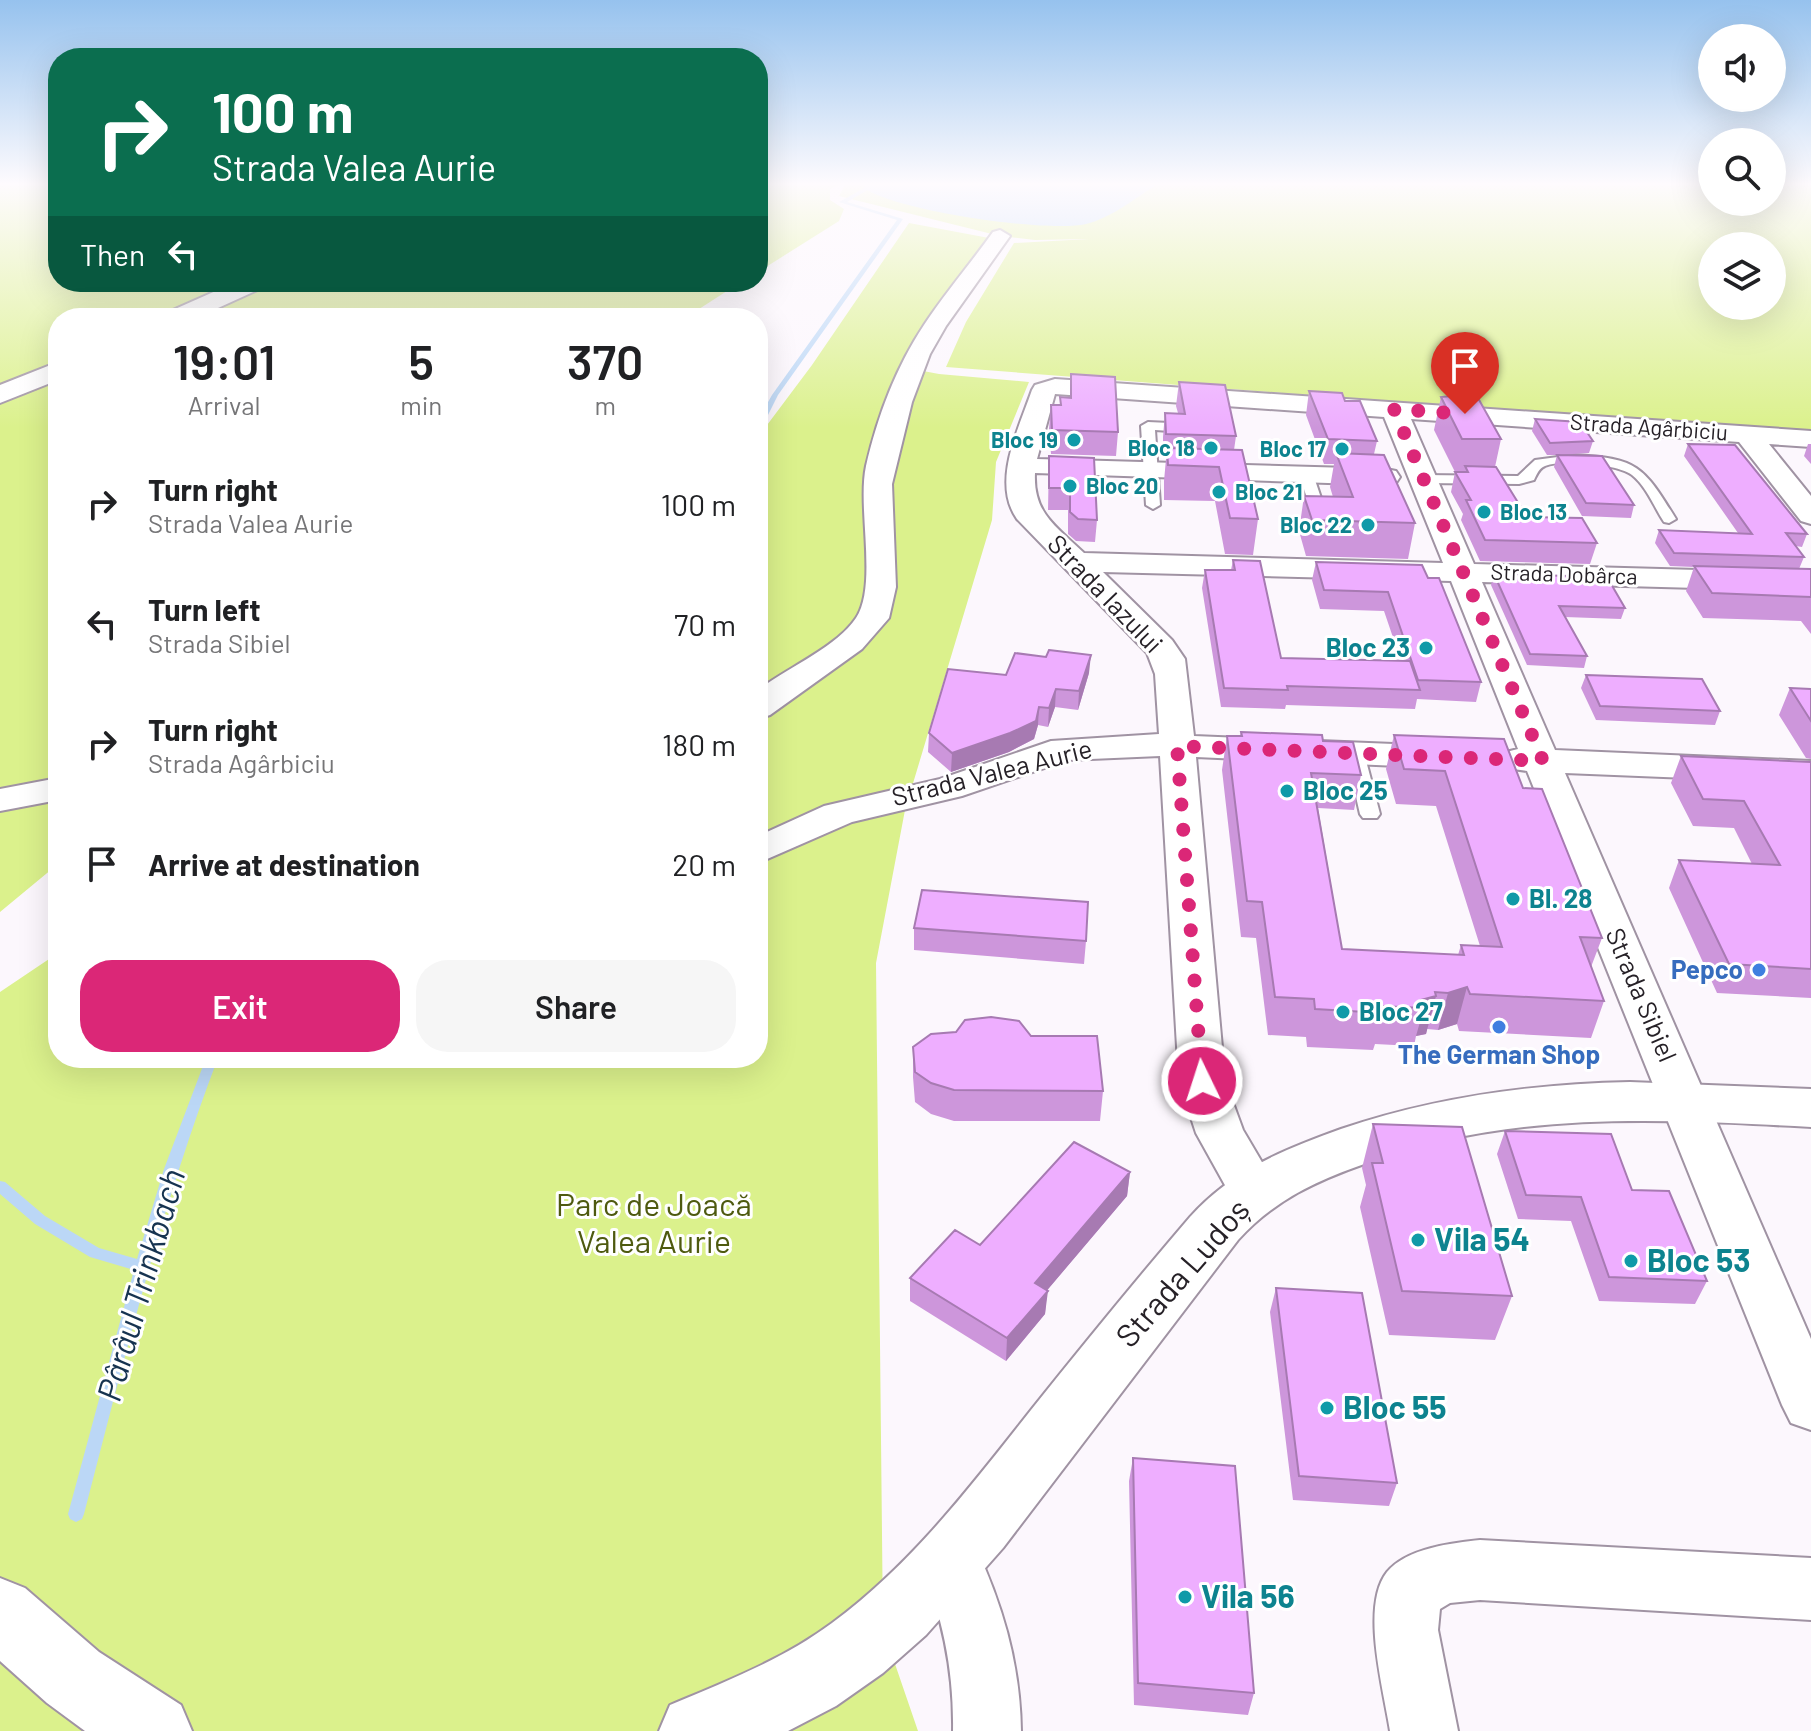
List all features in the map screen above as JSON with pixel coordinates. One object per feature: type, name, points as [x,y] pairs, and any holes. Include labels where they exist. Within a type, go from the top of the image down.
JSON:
[{"type":"street","points":[[768,701],[851,641],[874,616],[879,595],[876,502],[879,469],[925,342],[979,266]]},
{"type":"street","points":[[198,308],[234,292]]},
{"type":"street","points":[[0,395],[48,374]]},
{"type":"street","name":"Strada Agârbiciu","points":[[1055,386],[1811,439]]},
{"type":"street","name":"Strada Iazului","points":[[1055,386],[1044,390],[1020,490],[1027,513],[1168,659],[1172,674],[1202,1081],[1220,1133],[1254,1191]]},
{"type":"street","name":"Strada Sibiel","points":[[1394,409],[1811,1405]]},
{"type":"street","points":[[1747,434],[1811,515]]},
{"type":"street","points":[[1024,465],[1422,479]]},
{"type":"street","name":"Strada Dobârca","points":[[1077,562],[1460,570],[1811,582]]},
{"type":"street","name":"Strada Valea Aurie","points":[[768,846],[838,814],[949,788],[1064,749],[1102,744],[1811,772]]},
{"type":"street","points":[[0,800],[48,791]]},
{"type":"street","name":"Strada Ludoș","points":[[696,1731],[782,1698],[831,1670],[917,1599],[951,1562],[1187,1261],[1222,1220],[1254,1191],[1351,1146],[1393,1131],[1474,1111],[1540,1102],[1686,1102],[1811,1108]]},
{"type":"street","points":[[951,1562],[966,1594],[982,1649],[988,1688],[987,1731]]},
{"type":"street","points":[[1424,1731],[1406,1630],[1410,1593],[1439,1574],[1480,1570],[1811,1589]]},
{"type":"street","points":[[0,1612],[75,1678],[112,1706],[155,1731]]},
{"type":"lane","points":[[1153,505],[1148,426],[1170,427]]},
{"type":"lane","points":[[1422,479],[1519,480],[1529,477],[1539,464],[1556,460],[1615,463],[1629,467],[1642,476],[1669,519]]},
{"type":"lane","points":[[1306,474],[1318,510]]},
{"type":"lane","points":[[1355,753],[1370,814]]},
{"type":"green space","points":[[0,266],[48,266],[48,292],[725,292],[701,308],[48,308],[48,872],[0,912]]},
{"type":"green space","name":"Parc de Joacă Valea Aurie","points":[[880,266],[970,266],[902,367],[939,374],[1029,382],[996,462],[992,520],[905,810],[876,963],[883,1629],[918,1731],[0,1731],[0,992],[48,960],[48,1068],[768,1068],[768,424]]},
{"type":"green space","points":[[1000,266],[1698,266],[1698,320],[1786,320],[1786,266],[1811,266],[1811,434],[946,367],[966,322]]},
{"type":"building","points":[[1071,374],[1115,377],[1118,432],[1052,430],[1051,405],[1061,405],[1060,397],[1071,398]]},
{"type":"building","points":[[1179,382],[1225,385],[1236,436],[1166,434],[1165,413],[1185,414]]},
{"type":"building","points":[[1309,391],[1342,393],[1345,401],[1360,401],[1377,441],[1328,439]]},
{"type":"building","points":[[1462,395],[1464,398],[1478,398],[1501,439],[1462,439],[1441,397]]},
{"type":"building","points":[[1535,419],[1580,422],[1593,441],[1550,443]]},
{"type":"building","points":[[1688,444],[1735,445],[1807,534],[1786,533],[1804,557],[1674,553],[1659,530],[1752,534]]},
{"type":"building","points":[[1167,448],[1242,450],[1258,519],[1230,518],[1219,467],[1168,465]]},
{"type":"building","points":[[1336,453],[1384,455],[1415,523],[1312,520],[1304,496],[1353,497]]},
{"type":"building","points":[[1557,455],[1602,456],[1634,505],[1586,503]]},
{"type":"building","points":[[1049,456],[1094,458],[1097,520],[1078,519],[1070,512],[1070,488],[1049,488]]},
{"type":"building","points":[[1465,466],[1496,467],[1527,517],[1582,518],[1597,543],[1485,540],[1466,500],[1471,500],[1455,472],[1468,472]]},
{"type":"building","points":[[1233,560],[1260,561],[1281,658],[1410,661],[1420,690],[1287,686],[1288,690],[1224,688],[1205,570],[1235,570]]},
{"type":"building","points":[[1316,562],[1422,565],[1428,578],[1439,578],[1481,682],[1418,680],[1388,592],[1324,590]]},
{"type":"building","points":[[1694,566],[1811,569],[1811,597],[1712,593]]},
{"type":"building","points":[[1494,574],[1607,577],[1625,608],[1559,606],[1587,656],[1530,654]]},
{"type":"building","points":[[1049,650],[1091,655],[1079,691],[1056,689],[1049,708],[1039,707],[1036,721],[952,753],[929,733],[948,669],[1006,675],[1015,653],[1046,657]]},
{"type":"building","points":[[1586,675],[1702,679],[1720,711],[1600,706]]},
{"type":"building","points":[[1790,688],[1811,689],[1811,721]]},
{"type":"building","points":[[1241,732],[1322,735],[1323,741],[1353,742],[1361,775],[1311,773],[1342,949],[1464,955],[1461,945],[1502,947],[1445,771],[1404,769],[1394,735],[1504,739],[1523,788],[1542,789],[1602,938],[1580,937],[1604,1001],[1470,994],[1467,987],[1448,993],[1435,992],[1436,996],[1421,1000],[1424,1008],[1381,1006],[1383,1013],[1315,1009],[1314,999],[1275,997],[1262,902],[1247,901],[1227,736],[1242,736]]},
{"type":"building","points":[[1681,756],[1811,762],[1811,969],[1729,964],[1679,860],[1780,865],[1744,801],[1703,799]]},
{"type":"building","points":[[922,890],[1088,902],[1086,941],[914,928]]},
{"type":"building","points":[[991,1017],[1019,1021],[1031,1036],[1097,1036],[1103,1091],[954,1090],[931,1083],[915,1072],[913,1047],[931,1034],[956,1032],[965,1020]]},
{"type":"building","points":[[1373,1124],[1462,1127],[1512,1296],[1402,1291],[1372,1163],[1383,1163]]},
{"type":"building","name":"Bloc 53","points":[[1505,1131],[1611,1134],[1632,1190],[1669,1191],[1707,1281],[1609,1277],[1581,1197],[1526,1195]]},
{"type":"building","points":[[1074,1142],[1130,1172],[1035,1283],[1048,1291],[1007,1338],[910,1278],[955,1230],[980,1245]]},
{"type":"building","name":"Bloc 55","points":[[1276,1288],[1362,1293],[1397,1483],[1299,1476]]},
{"type":"building","name":"Vila 56","points":[[1133,1458],[1235,1466],[1254,1693],[1138,1683]]},
{"type":"waterway","name":"Pârâul Trinkbach","points":[[768,408],[867,266]]},
{"type":"waterway","name":"Pârâul Trinkbach","points":[[142,1266],[171,1169],[208,1068]]},
{"type":"waterway","points":[[0,1186],[40,1220],[95,1253],[142,1266]]},
{"type":"waterway","name":"Pârâul Trinkbach","points":[[76,1514],[142,1266]]},
{"type":"place","name":"Bloc 19","points":[[1074,440]]},
{"type":"place","name":"Bloc 18","points":[[1211,448]]},
{"type":"place","name":"Bloc 17","points":[[1342,449]]},
{"type":"place","name":"Bloc 20","points":[[1070,486]]},
{"type":"place","name":"Bloc 21","points":[[1219,492]]},
{"type":"place","name":"Bloc 13","points":[[1484,512]]},
{"type":"place","name":"Bloc 22","points":[[1368,525]]},
{"type":"place","name":"Bloc 23","points":[[1426,648]]},
{"type":"place","name":"Bloc 25","points":[[1287,791]]},
{"type":"place","name":"Bl. 28","points":[[1513,899]]},
{"type":"place","name":"Pepco","points":[[1759,970]]},
{"type":"place","name":"Bloc 27","points":[[1343,1012]]},
{"type":"place","name":"The German Shop","points":[[1499,1027]]},
{"type":"place","name":"Vila 54","points":[[1418,1240]]},
{"type":"place","name":"Bloc 53","points":[[1631,1261]]},
{"type":"place","name":"Bloc 55","points":[[1327,1408]]},
{"type":"place","name":"Vila 56","points":[[1185,1597]]},
{"type":"route","points":[[1202,1081],[1177,746],[1543,761],[1394,409],[1465,414]]}]
